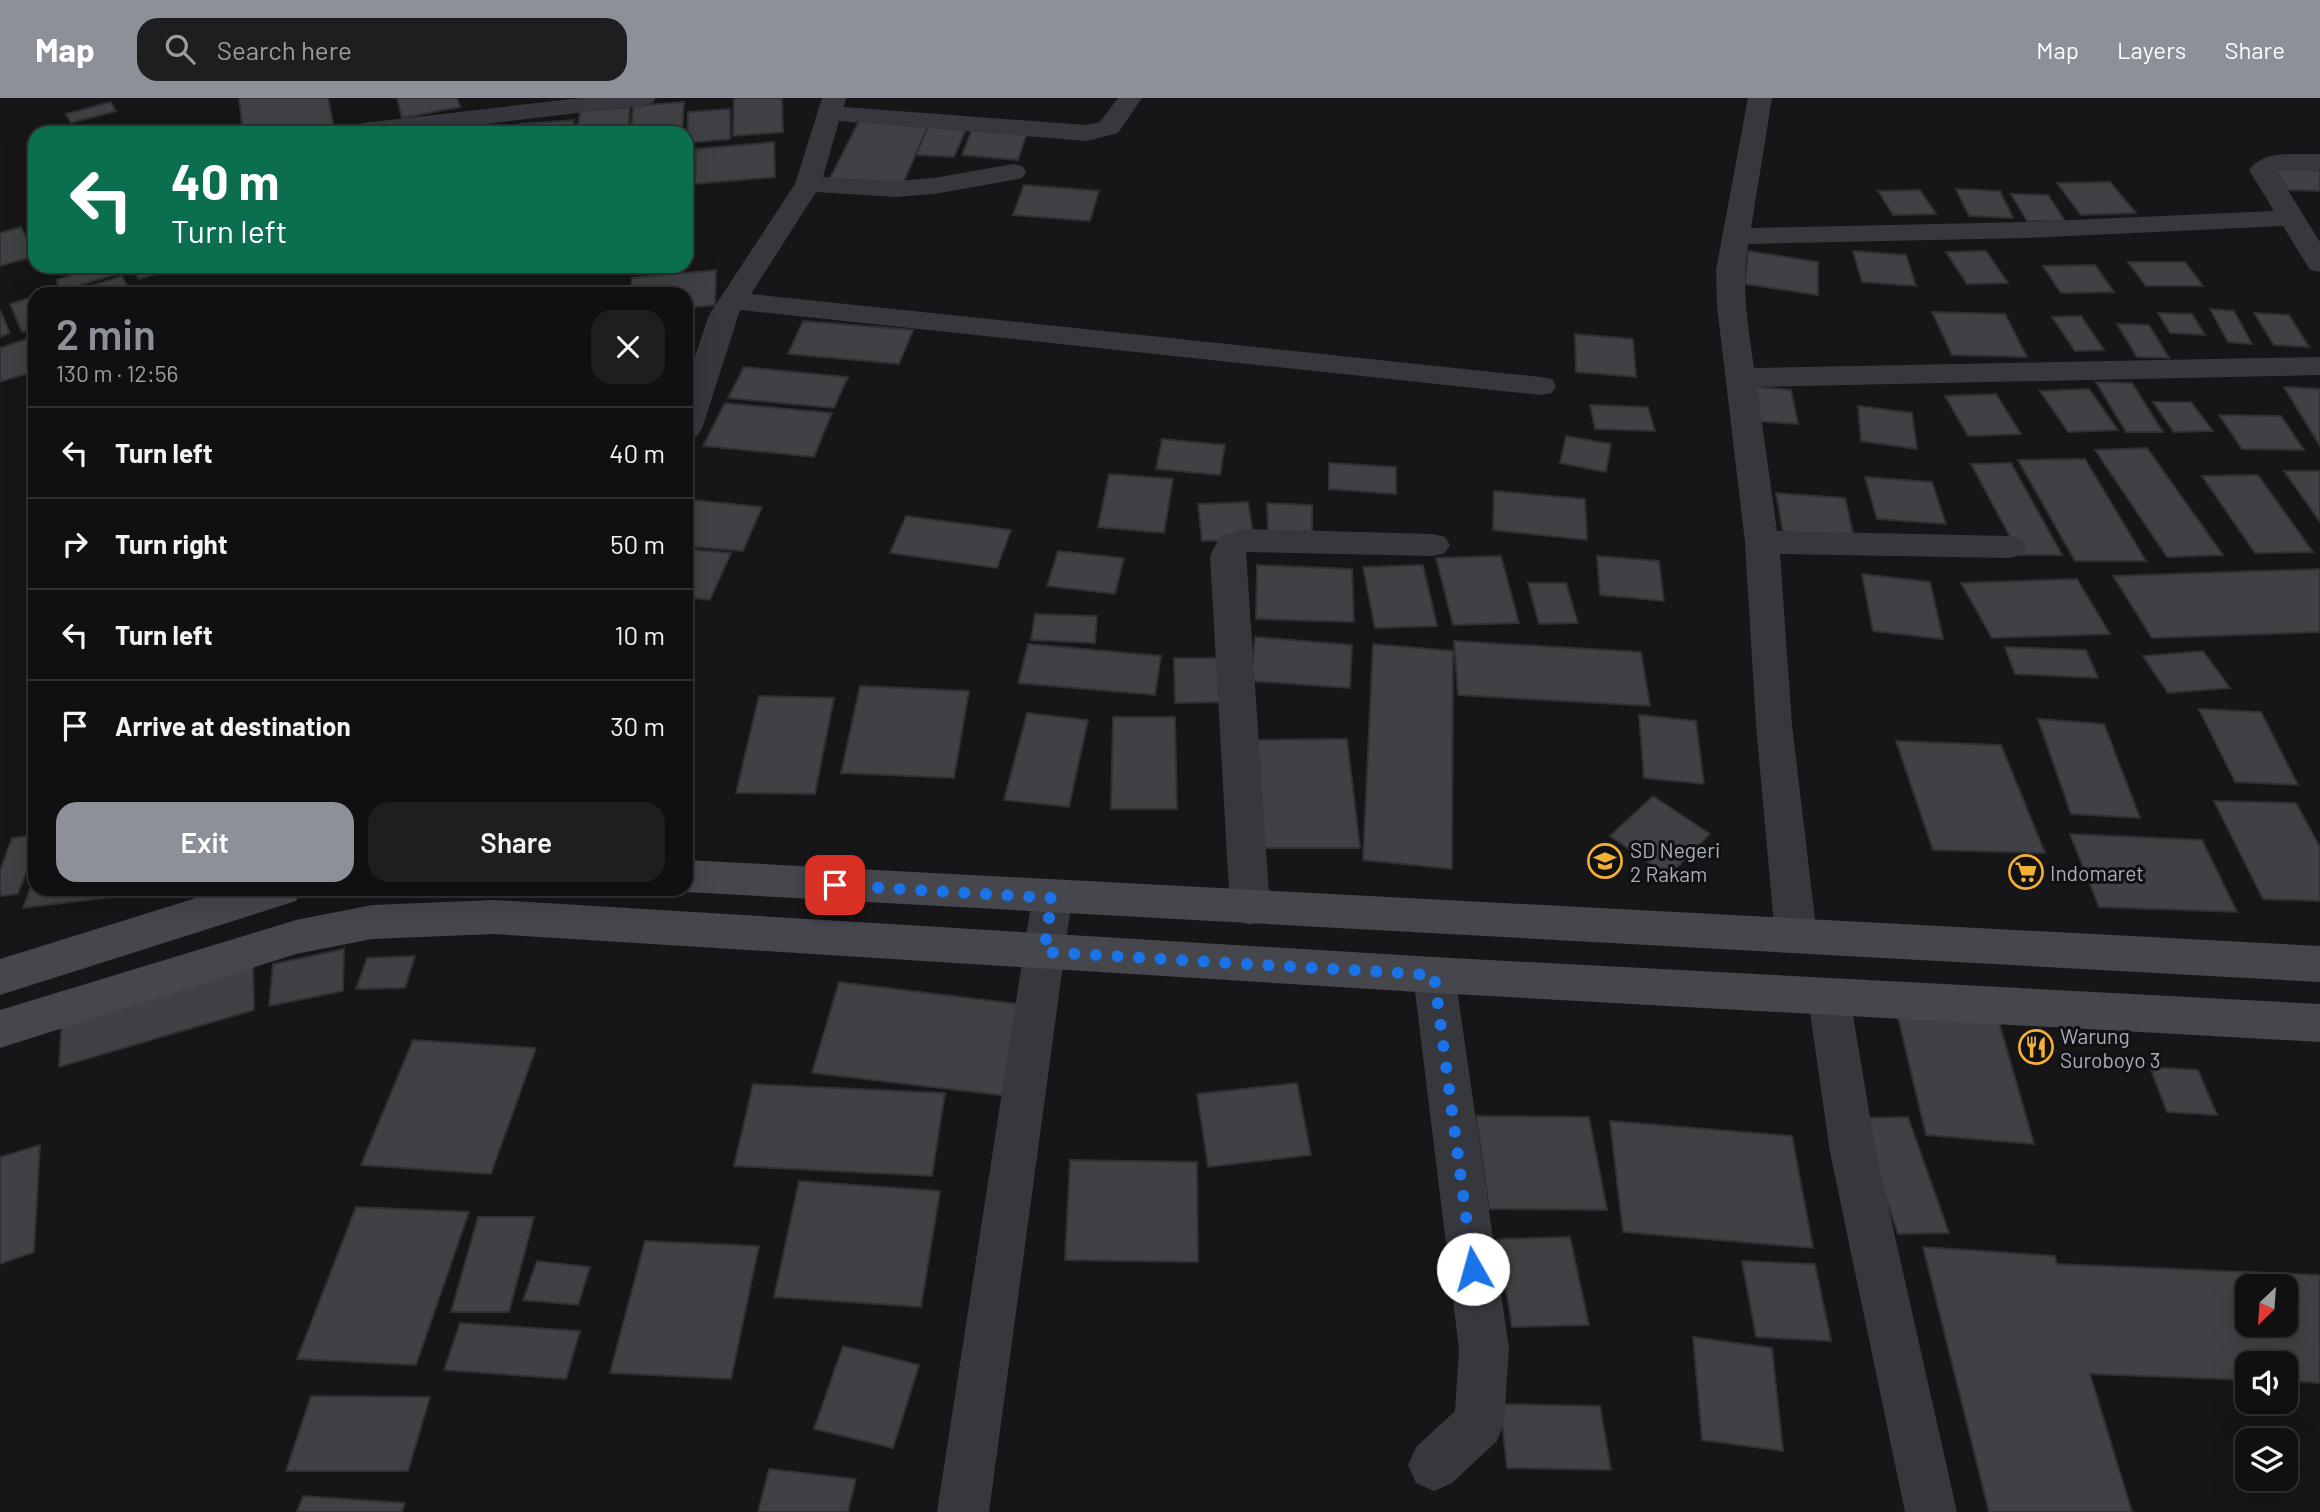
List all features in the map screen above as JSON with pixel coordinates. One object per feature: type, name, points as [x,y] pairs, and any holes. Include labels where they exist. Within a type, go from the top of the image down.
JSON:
[{"type":"main road","points":[[693,876],[1052,898],[2320,964]]},
{"type":"main road","points":[[0,977],[258,896]]},
{"type":"main road","points":[[0,1029],[296,937],[372,922],[494,917],[1829,998],[2320,1023]]},
{"type":"street","points":[[406,126],[644,98]]},
{"type":"street","points":[[693,403],[714,339],[733,302],[808,184],[832,106],[1086,133],[1109,128],[1130,98]]},
{"type":"street","points":[[1760,98],[1730,271],[1731,306],[1762,542],[1774,725],[1796,936]]},
{"type":"street","points":[[2320,162],[2264,166],[2262,170],[2320,264]]},
{"type":"street","points":[[808,184],[896,189],[934,186],[1013,172]]},
{"type":"street","points":[[1736,236],[2025,230],[2291,218]]},
{"type":"street","points":[[733,302],[1541,386]]},
{"type":"street","points":[[1741,378],[2320,366]]},
{"type":"street","points":[[1250,908],[1227,556],[1232,544],[1247,540],[1433,545]]},
{"type":"street","points":[[1762,542],[2010,547]]},
{"type":"street","points":[[963,1512],[1052,898]]},
{"type":"street","points":[[1434,975],[1484,1349],[1479,1423],[1434,1465]]},
{"type":"street","points":[[1829,998],[1853,1152],[1931,1512]]},
{"type":"building","points":[[239,98],[328,98],[334,126],[242,126]]},
{"type":"building","points":[[397,98],[457,98],[460,107],[402,118]]},
{"type":"building","points":[[734,98],[782,98],[783,132],[733,136]]},
{"type":"building","points":[[111,102],[116,111],[71,123],[66,114]]},
{"type":"building","points":[[684,102],[682,126],[632,126],[633,106]]},
{"type":"building","points":[[630,107],[629,126],[578,126],[580,111]]},
{"type":"building","points":[[730,109],[730,139],[693,142],[693,126],[688,126],[688,112]]},
{"type":"building","points":[[574,120],[573,126],[520,124]]},
{"type":"building","points":[[859,121],[928,126],[902,186],[829,180]]},
{"type":"building","points":[[928,126],[966,129],[954,157],[916,155]]},
{"type":"building","points":[[972,129],[1027,133],[1018,160],[962,155]]},
{"type":"building","points":[[774,142],[775,177],[695,184],[696,149]]},
{"type":"building","points":[[2274,168],[2320,170],[2320,191],[2288,190]]},
{"type":"building","points":[[2110,182],[2136,213],[2081,215],[2057,183]]},
{"type":"building","points":[[1024,185],[1099,191],[1090,221],[1013,215]]},
{"type":"building","points":[[1956,189],[2000,191],[2013,218],[1969,216]]},
{"type":"building","points":[[1920,190],[1936,214],[1893,215],[1878,191]]},
{"type":"building","points":[[2011,194],[2048,195],[2065,221],[2027,221]]},
{"type":"building","points":[[21,227],[28,242],[28,258],[0,266],[0,233]]},
{"type":"building","points":[[1748,251],[1818,262],[1818,295],[1745,284]]},
{"type":"building","points":[[1853,251],[1906,255],[1916,286],[1862,282]]},
{"type":"building","points":[[1986,251],[2008,283],[1967,284],[1946,252]]},
{"type":"building","points":[[2128,262],[2185,262],[2203,286],[2146,286]]},
{"type":"building","points":[[2095,265],[2114,292],[2061,293],[2043,266]]},
{"type":"building","points":[[716,270],[715,305],[693,307],[693,287],[631,287],[632,278]]},
{"type":"building","points":[[79,273],[120,273],[74,287],[59,287],[56,280]]},
{"type":"building","points":[[135,273],[158,273],[139,279]]},
{"type":"building","points":[[122,276],[128,287],[87,287]]},
{"type":"building","points":[[28,298],[28,330],[22,332],[10,304]]},
{"type":"building","points":[[2210,309],[2234,311],[2252,344],[2228,342]]},
{"type":"building","points":[[0,310],[10,333],[0,337]]},
{"type":"building","points":[[1932,312],[2005,314],[2027,357],[1952,355]]},
{"type":"building","points":[[2158,313],[2192,314],[2205,335],[2170,333]]},
{"type":"building","points":[[2254,313],[2289,315],[2309,347],[2274,345]]},
{"type":"building","points":[[2081,316],[2104,350],[2075,351],[2052,317]]},
{"type":"building","points":[[803,321],[913,330],[899,364],[788,354]]},
{"type":"building","points":[[2117,324],[2149,325],[2169,358],[2137,357]]},
{"type":"building","points":[[1575,334],[1633,339],[1636,377],[1576,372]]},
{"type":"building","points":[[28,338],[28,373],[0,382],[0,348]]},
{"type":"building","points":[[744,367],[848,377],[834,408],[728,398]]},
{"type":"building","points":[[2096,382],[2132,383],[2163,432],[2126,432]]},
{"type":"building","points":[[1748,386],[1791,390],[1798,424],[1754,421]]},
{"type":"building","points":[[2284,387],[2320,389],[2320,446]]},
{"type":"building","points":[[2089,389],[2118,430],[2068,432],[2040,391]]},
{"type":"building","points":[[1996,394],[2021,434],[1968,436],[1945,396]]},
{"type":"building","points":[[2153,402],[2191,402],[2213,431],[2174,432]]},
{"type":"building","points":[[725,403],[832,413],[814,457],[703,446]]},
{"type":"building","points":[[1590,405],[1648,407],[1655,431],[1595,429]]},
{"type":"building","points":[[1858,406],[1912,413],[1917,449],[1861,441]]},
{"type":"building","points":[[2219,415],[2281,416],[2304,450],[2242,449]]},
{"type":"building","points":[[1566,436],[1611,444],[1606,472],[1560,463]]},
{"type":"building","points":[[1162,439],[1225,445],[1220,475],[1156,469]]},
{"type":"building","points":[[2147,448],[2223,555],[2167,557],[2095,450]]},
{"type":"building","points":[[2085,459],[2146,561],[2075,561],[2018,460]]},
{"type":"building","points":[[1329,463],[1396,467],[1396,494],[1329,489]]},
{"type":"building","points":[[2011,463],[2062,555],[2020,555],[1971,464]]},
{"type":"building","points":[[2284,471],[2320,471],[2320,522]]},
{"type":"building","points":[[1109,474],[1173,479],[1164,533],[1098,527]]},
{"type":"building","points":[[2258,475],[2313,552],[2255,553],[2202,476]]},
{"type":"building","points":[[1865,477],[1932,482],[1946,524],[1877,519]]},
{"type":"building","points":[[1494,491],[1585,499],[1587,540],[1493,530]]},
{"type":"building","points":[[1776,493],[1845,498],[1854,538],[1783,532]]},
{"type":"building","points":[[693,500],[762,507],[743,551],[693,547]]},
{"type":"building","points":[[1248,502],[1254,539],[1202,541],[1198,504]]},
{"type":"building","points":[[1267,503],[1312,505],[1312,536],[1268,535]]},
{"type":"building","points":[[906,516],[1011,530],[997,568],[890,553]]},
{"type":"building","points":[[693,550],[731,553],[710,600],[693,598]]},
{"type":"building","points":[[1058,551],[1124,558],[1115,594],[1047,586]]},
{"type":"building","points":[[1501,556],[1519,623],[1453,625],[1436,558]]},
{"type":"building","points":[[1597,556],[1659,561],[1664,601],[1600,595]]},
{"type":"building","points":[[1257,565],[1352,569],[1354,622],[1256,619]]},
{"type":"building","points":[[1423,565],[1437,626],[1375,628],[1363,567]]},
{"type":"building","points":[[2320,569],[2320,632],[2152,638],[2113,576]]},
{"type":"building","points":[[1862,574],[1930,582],[1943,639],[1873,631]]},
{"type":"building","points":[[2077,579],[2110,634],[1992,638],[1961,583]]},
{"type":"building","points":[[1528,583],[1566,583],[1578,623],[1539,624]]},
{"type":"building","points":[[1035,614],[1097,616],[1095,643],[1031,640]]},
{"type":"building","points":[[1255,637],[1352,645],[1350,688],[1251,681]]},
{"type":"building","points":[[1454,641],[1641,652],[1650,706],[1458,695]]},
{"type":"building","points":[[1028,644],[1161,656],[1155,695],[1018,683]]},
{"type":"building","points":[[1373,644],[1453,651],[1452,869],[1363,860]]},
{"type":"building","points":[[2005,647],[2086,650],[2098,678],[2015,674]]},
{"type":"building","points":[[2203,651],[2230,688],[2168,693],[2143,656]]},
{"type":"building","points":[[1174,658],[1223,658],[1226,702],[1175,703]]},
{"type":"building","points":[[860,686],[969,691],[954,778],[841,773]]},
{"type":"building","points":[[759,696],[834,698],[815,794],[736,793]]},
{"type":"building","points":[[2199,709],[2261,712],[2298,785],[2235,782]]},
{"type":"building","points":[[1027,713],[1088,720],[1069,807],[1004,800]]},
{"type":"building","points":[[1639,715],[1696,721],[1704,784],[1644,778]]},
{"type":"building","points":[[1113,717],[1175,717],[1177,809],[1111,809]]},
{"type":"building","points":[[2038,719],[2104,724],[2140,818],[2071,814]]},
{"type":"building","points":[[1347,739],[1360,848],[1263,848],[1255,740]]},
{"type":"building","points":[[1896,741],[2001,745],[2045,853],[1933,850]]},
{"type":"building","points":[[1653,796],[1710,834],[1668,876],[1610,836]]},
{"type":"building","points":[[2214,801],[2296,803],[2320,847],[2320,901],[2263,899]]},
{"type":"building","points":[[2070,834],[2202,840],[2237,912],[2099,907]]},
{"type":"building","points":[[28,836],[28,867],[18,894],[0,896],[0,870],[12,838]]},
{"type":"building","points":[[28,894],[111,896],[111,897],[23,908]]},
{"type":"building","points":[[344,949],[343,991],[269,1006],[273,964]]},
{"type":"building","points":[[415,956],[405,988],[356,989],[367,958]]},
{"type":"building","points":[[253,960],[254,1010],[59,1067],[62,1016]]},
{"type":"building","points":[[839,982],[1026,1005],[1007,1096],[812,1073]]},
{"type":"building","points":[[1897,1013],[1999,1022],[2034,1144],[1926,1135]]},
{"type":"building","points":[[413,1040],[536,1048],[491,1174],[361,1165]]},
{"type":"building","points":[[2150,1067],[2198,1070],[2217,1115],[2167,1112]]},
{"type":"building","points":[[1297,1083],[1311,1155],[1208,1167],[1197,1094]]},
{"type":"building","points":[[753,1084],[945,1093],[932,1176],[734,1166]]},
{"type":"building","points":[[1476,1116],[1589,1117],[1607,1210],[1489,1209]]},
{"type":"building","points":[[1908,1117],[1949,1233],[1898,1234],[1859,1118]]},
{"type":"building","points":[[1610,1121],[1792,1136],[1813,1248],[1623,1232]]},
{"type":"building","points":[[40,1145],[34,1252],[0,1264],[0,1157]]},
{"type":"building","points":[[1070,1160],[1197,1162],[1198,1262],[1065,1260]]},
{"type":"building","points":[[799,1181],[940,1191],[921,1307],[774,1297]]},
{"type":"building","points":[[356,1207],[469,1212],[416,1365],[297,1359]]},
{"type":"building","points":[[478,1217],[534,1217],[509,1312],[451,1312]]},
{"type":"building","points":[[1570,1237],[1589,1325],[1512,1327],[1498,1239]]},
{"type":"building","points":[[645,1241],[759,1246],[731,1379],[610,1373]]},
{"type":"building","points":[[1923,1247],[2055,1256],[2057,1264],[2296,1274],[2235,1274],[2235,1337],[2298,1337],[2298,1274],[2320,1275],[2320,1383],[2298,1382],[2298,1351],[2235,1351],[2235,1380],[2090,1374],[2132,1512],[1989,1512]]},
{"type":"building","points":[[537,1261],[590,1267],[578,1305],[523,1300]]},
{"type":"building","points":[[1742,1261],[1815,1264],[1831,1341],[1756,1337]]},
{"type":"building","points":[[460,1323],[580,1331],[566,1379],[444,1370]]},
{"type":"building","points":[[1693,1337],[1772,1348],[1783,1451],[1702,1440]]},
{"type":"building","points":[[843,1346],[919,1365],[893,1448],[814,1429]]},
{"type":"building","points":[[311,1396],[430,1397],[408,1471],[286,1471]]},
{"type":"building","points":[[1500,1404],[1600,1406],[1611,1470],[1507,1468]]},
{"type":"building","points":[[769,1469],[856,1479],[848,1512],[758,1512]]},
{"type":"building","points":[[303,1496],[405,1503],[402,1512],[297,1512]]},
{"type":"place","name":"SD Negeri 2 Rakam","points":[[1605,861]]},
{"type":"place","name":"Indomaret","points":[[2026,872]]},
{"type":"place","name":"Warung Suroboyo 3","points":[[2036,1047]]},
{"type":"route","points":[[835,885],[1052,898],[1044,952],[1434,975],[1473,1269]]}]
